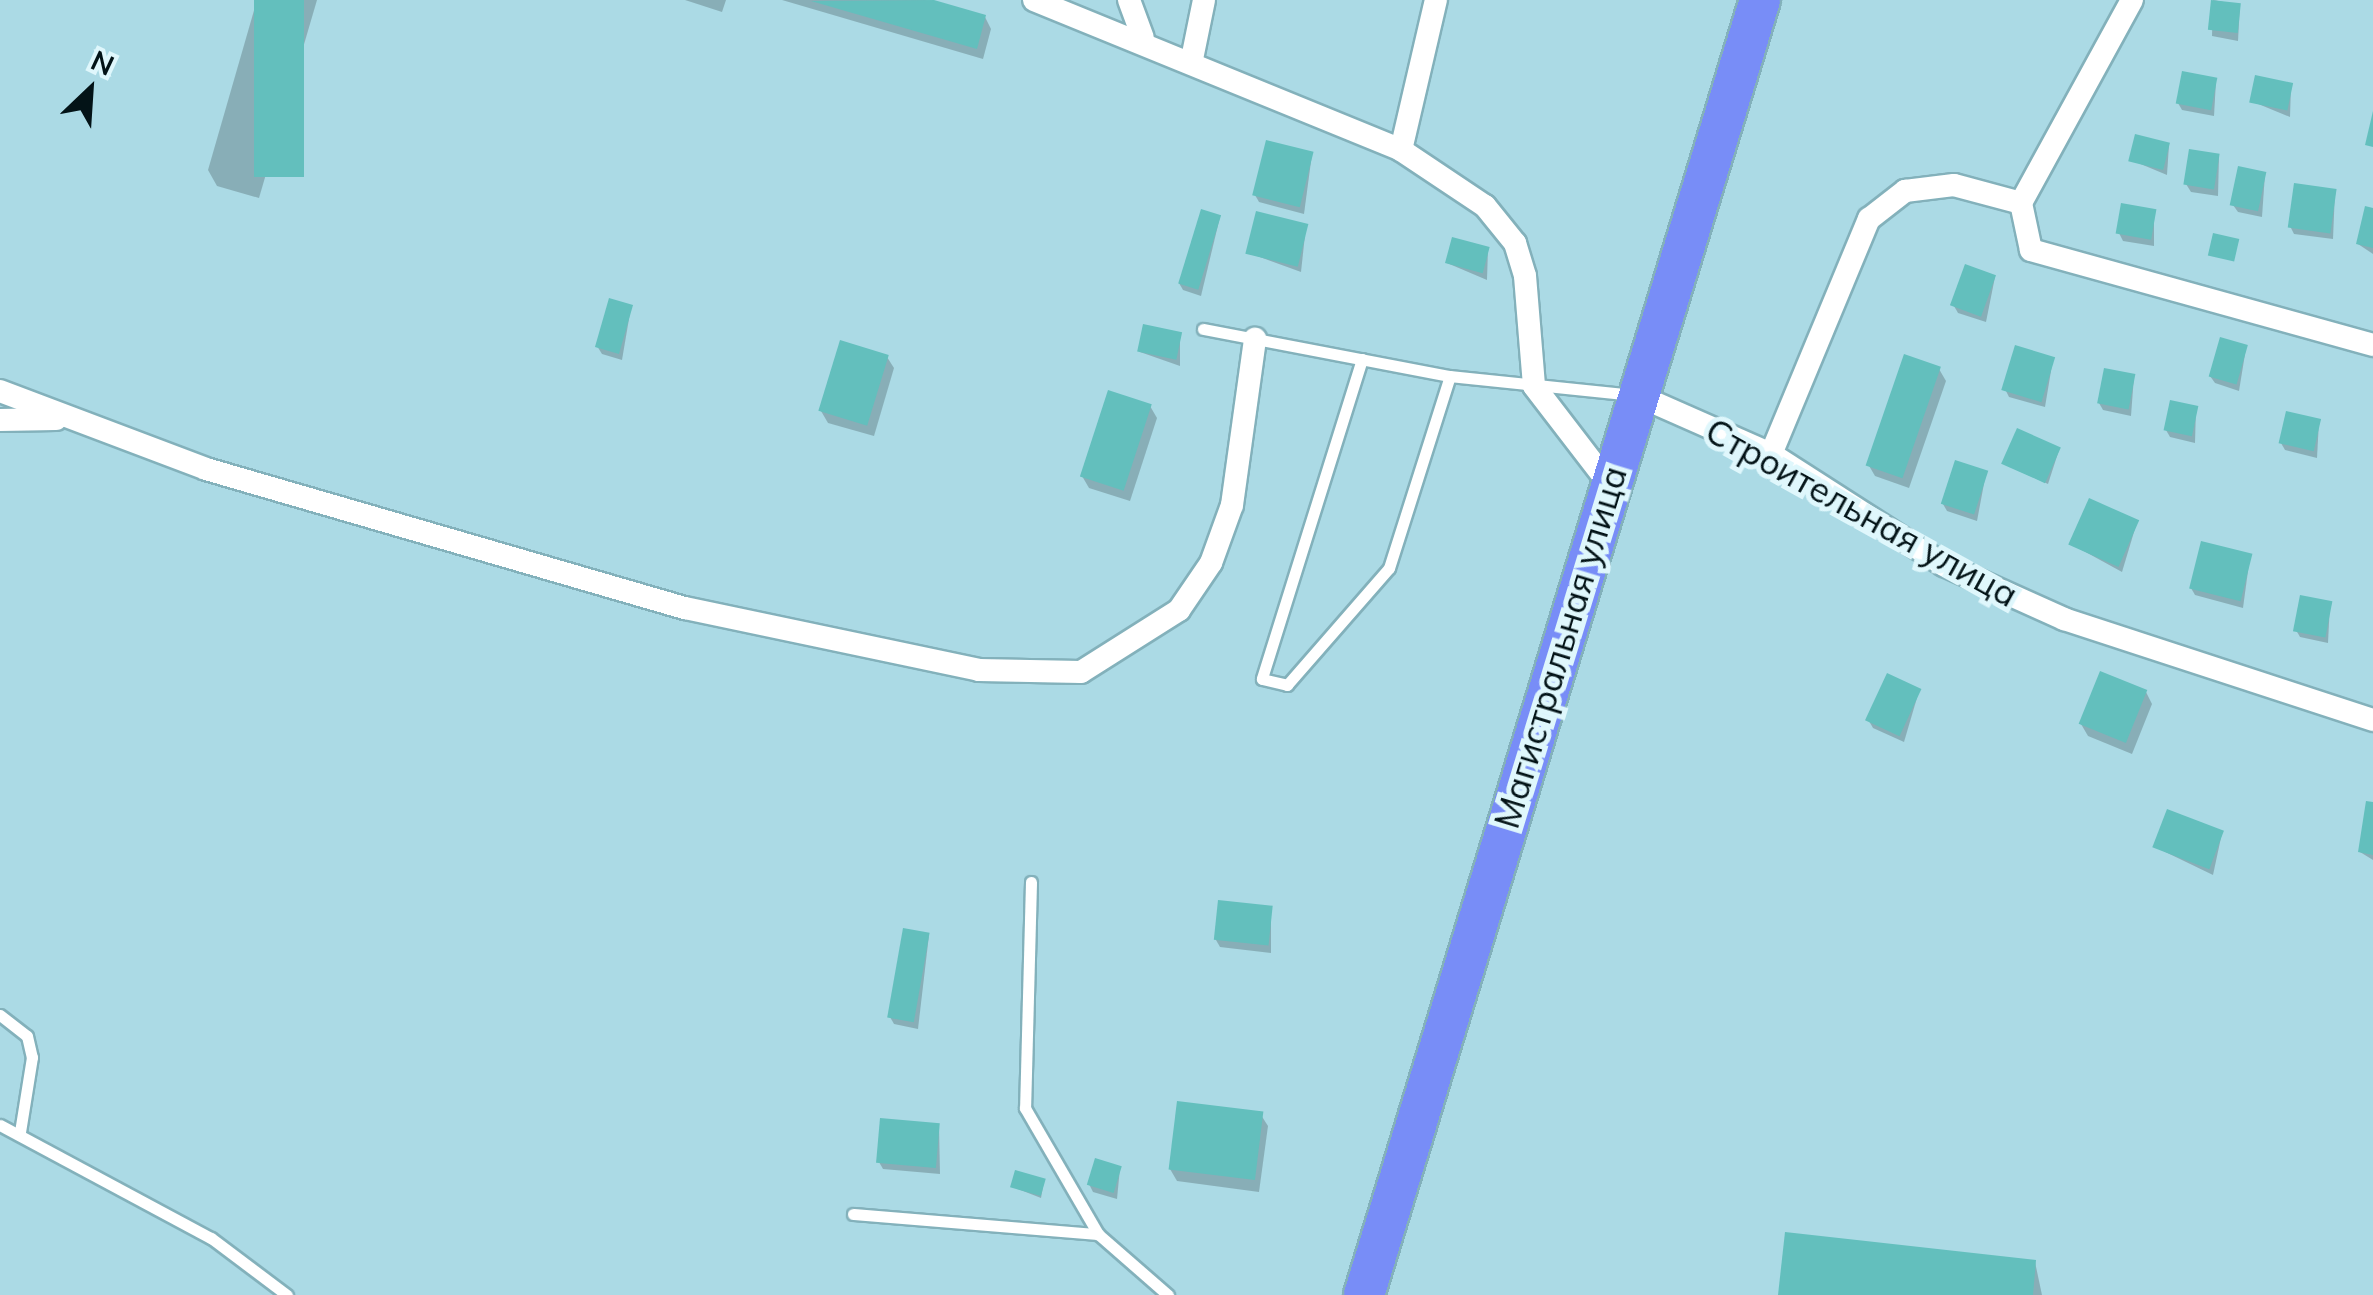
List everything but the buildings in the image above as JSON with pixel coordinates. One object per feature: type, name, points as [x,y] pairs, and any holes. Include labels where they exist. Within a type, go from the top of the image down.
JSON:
[{"type":"highway","name":"Магистральная улица","points":[[1364,1295],[1760,0]]},
{"type":"street","points":[[1034,0],[1143,38],[1401,150],[1486,206],[1516,243],[1534,386],[1610,485]]},
{"type":"street","points":[[1129,0],[1143,38]]},
{"type":"street","points":[[1192,59],[1204,0]]},
{"type":"street","points":[[1401,150],[1436,0]]},
{"type":"street","points":[[2132,0],[2022,203],[2025,235],[2043,258],[2373,345]]},
{"type":"street","points":[[1771,454],[1870,219],[1905,191],[1954,186],[2022,203]]},
{"type":"street","points":[[0,391],[206,469],[685,608],[979,670],[1081,672],[1179,610],[1210,563],[1232,505],[1254,339]]},
{"type":"street","name":"Строительная улица","points":[[1637,395],[1771,454],[1944,565],[2047,612],[2373,720]]},
{"type":"street","points":[[0,420],[65,418]]},
{"type":"lane","points":[[1203,328],[1450,376],[1637,395]]},
{"type":"lane","points":[[1362,360],[1262,679],[1287,685],[1389,568],[1450,376]]},
{"type":"lane","points":[[1031,882],[1026,1108],[1098,1234],[1168,1295]]},
{"type":"lane","points":[[0,1015],[26,1036],[32,1057],[20,1132]]},
{"type":"lane","points":[[0,1125],[20,1132],[211,1238],[287,1295]]},
{"type":"lane","points":[[853,1214],[1098,1234]]}]
